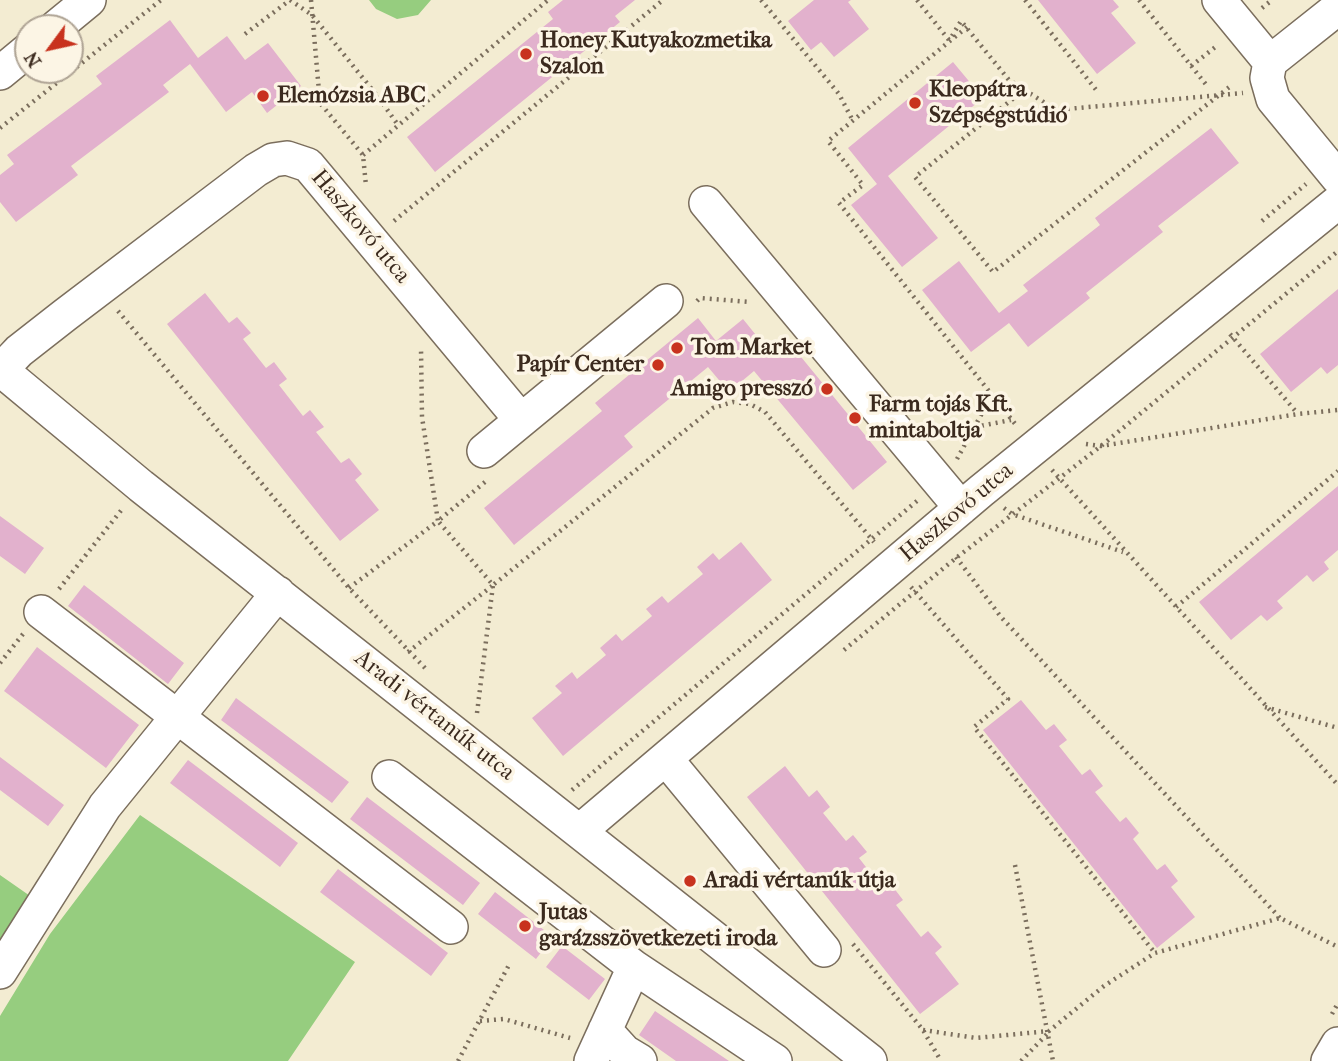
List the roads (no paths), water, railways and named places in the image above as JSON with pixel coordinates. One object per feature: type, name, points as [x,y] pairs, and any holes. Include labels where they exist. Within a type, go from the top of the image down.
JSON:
[{"type":"street","points":[[72,14],[89,0]]},
{"type":"street","points":[[1219,0],[1270,62]]},
{"type":"street","points":[[1324,179],[1273,99],[1267,79],[1270,62],[1338,8]]},
{"type":"street","points":[[0,73],[14,62]]},
{"type":"street","name":"Haszkovó utca","points":[[1,370],[65,315],[273,160],[287,158],[308,164],[521,420]]},
{"type":"street","name":"Haszkovó utca","points":[[580,830],[894,565],[1032,432],[1211,308],[1338,202]]},
{"type":"street","points":[[706,203],[957,502]]},
{"type":"street","points":[[487,464],[521,420],[678,304]]},
{"type":"street","name":"Aradi vértanúk utca","points":[[1,370],[141,486],[870,1061]]},
{"type":"street","points":[[0,972],[105,806],[278,593]]},
{"type":"street","points":[[41,612],[451,928]]},
{"type":"street","points":[[666,759],[824,950]]},
{"type":"street","points":[[389,777],[634,967],[775,1061]]},
{"type":"street","points":[[591,1061],[634,967]]},
{"type":"street","points":[[605,1030],[625,1052],[640,1061]]},
{"type":"street","points":[[1328,1061],[1338,1044]]},
{"type":"place","name":"Honey Kutyakozmetika Szalon","points":[[526,54]]},
{"type":"place","name":"Elemózsia ABC","points":[[263,96]]},
{"type":"place","name":"Kleopátra Szépségstúdió","points":[[915,103]]},
{"type":"place","name":"Tom Market","points":[[677,348]]},
{"type":"place","name":"Papír Center","points":[[658,365]]},
{"type":"place","name":"Amigo presszó","points":[[827,389]]},
{"type":"place","name":"Farm tojás Kft. mintaboltja","points":[[855,418]]},
{"type":"place","name":"Aradi vértanúk útja","points":[[690,881]]},
{"type":"place","name":"Jutas garázsszövetkezeti iroda","points":[[525,926]]}]
